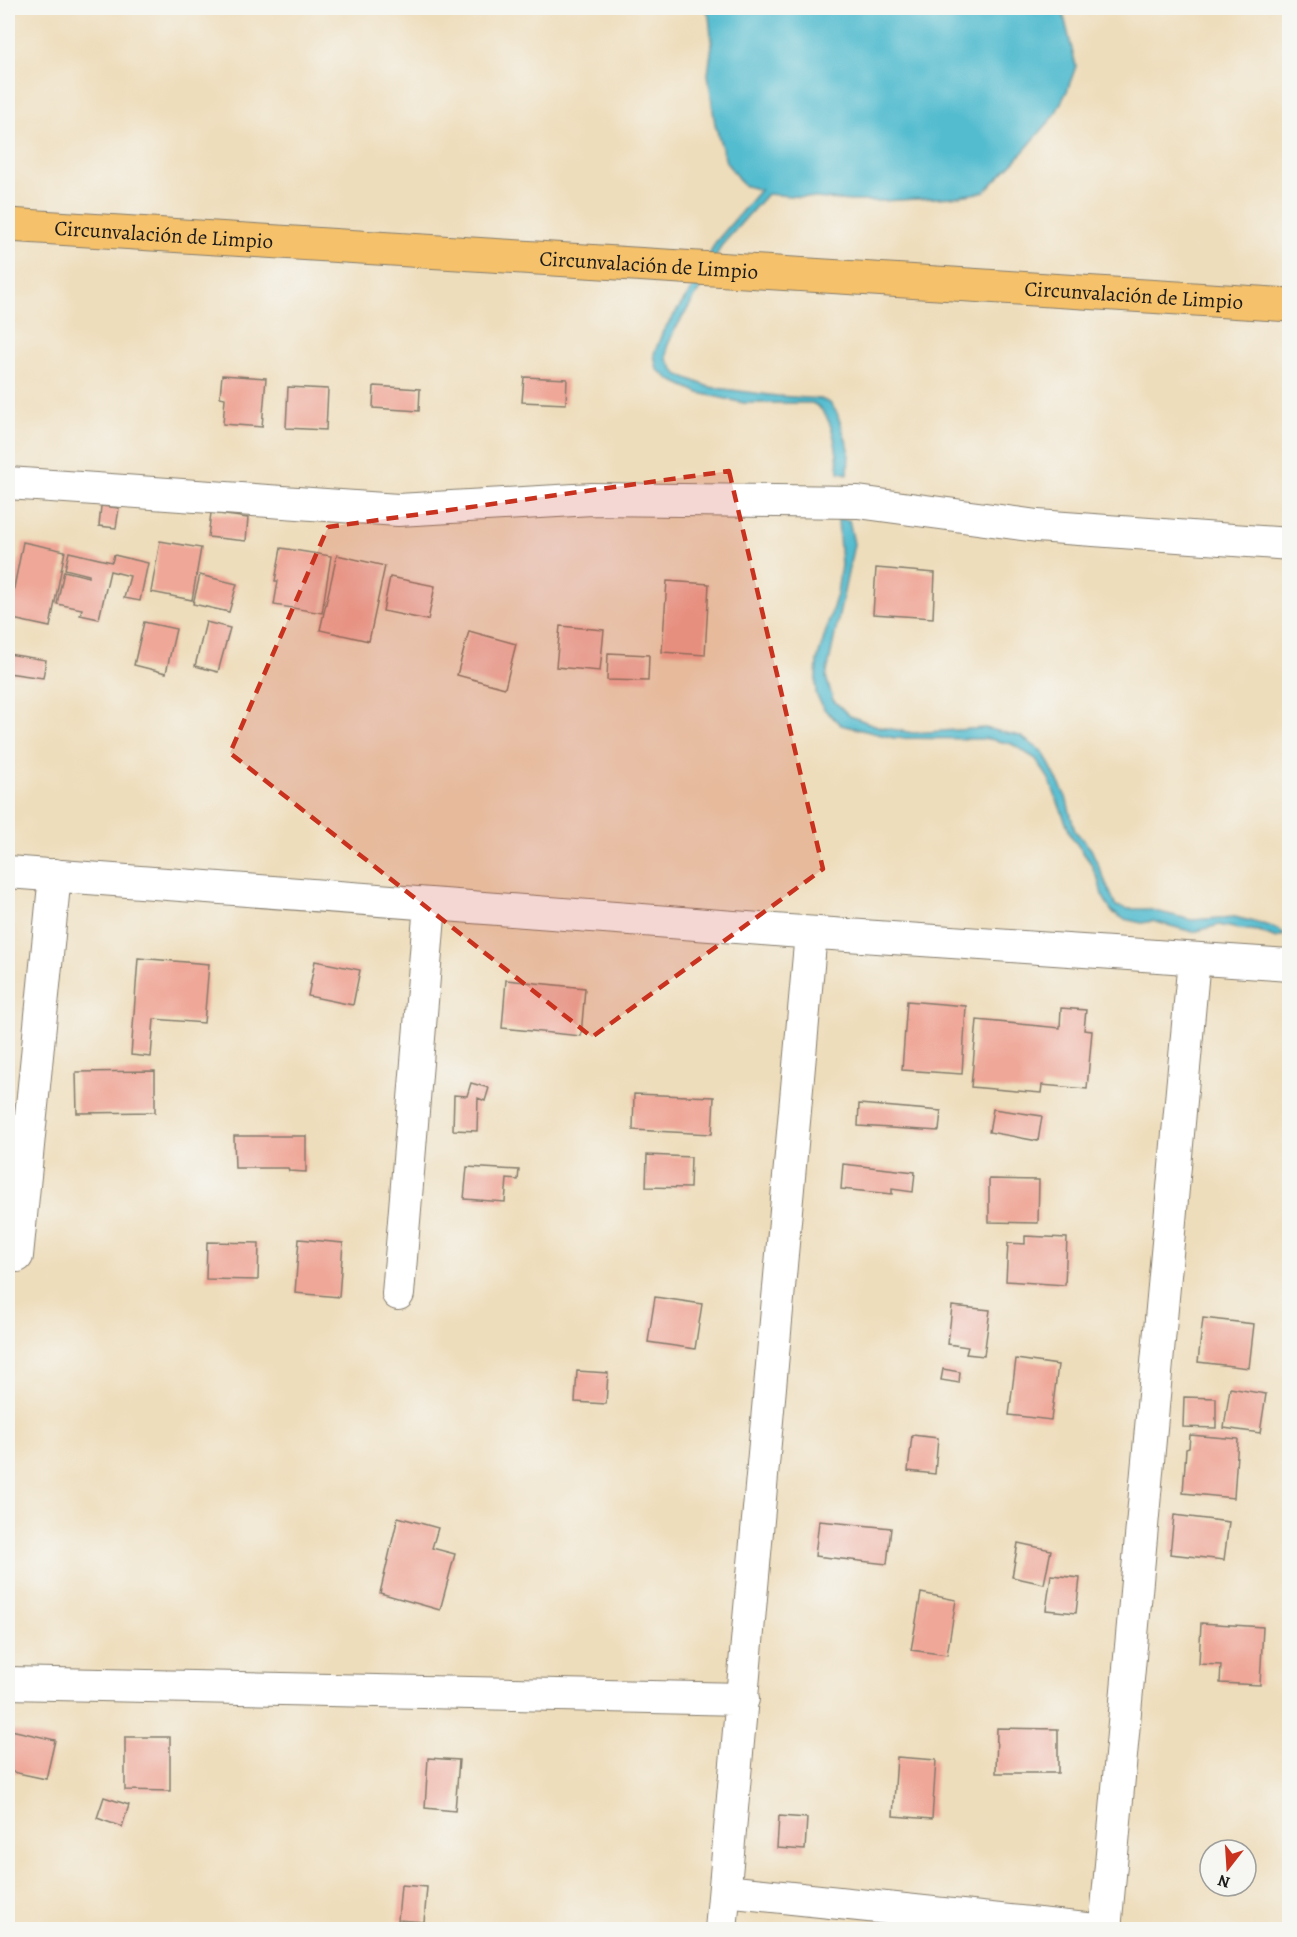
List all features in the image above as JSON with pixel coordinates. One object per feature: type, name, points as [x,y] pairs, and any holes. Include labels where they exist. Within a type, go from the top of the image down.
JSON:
[{"type":"highway","name":"Circunvalación de Limpio","points":[[8,225],[1290,305]]},
{"type":"street","points":[[8,483],[398,510],[592,499],[858,502],[1037,526],[1290,544]]},
{"type":"street","points":[[8,872],[811,933],[1290,965]]},
{"type":"street","points":[[17,1256],[55,875]]},
{"type":"street","points":[[398,1294],[430,904]]},
{"type":"street","points":[[722,1929],[811,933]]},
{"type":"street","points":[[1105,1929],[1194,959]]},
{"type":"street","points":[[8,1683],[743,1699]]},
{"type":"street","points":[[725,1892],[1096,1929]]},
{"type":"highlighted area","points":[[729,471],[823,869],[592,1037],[230,753],[328,527]]},
{"type":"water","points":[[706,8],[1062,8],[1076,66],[1067,91],[1054,116],[1016,160],[984,192],[953,197],[881,201],[851,201],[767,194],[721,246],[701,287],[674,331],[667,347],[667,359],[677,374],[709,387],[821,399],[830,403],[837,413],[849,449],[848,474],[839,472],[830,424],[819,408],[812,403],[744,403],[699,393],[671,380],[657,369],[654,354],[663,331],[696,283],[715,243],[760,190],[743,185],[726,162],[715,124],[708,74],[712,45]]},
{"type":"water","points":[[838,519],[849,520],[854,544],[826,677],[833,700],[850,716],[880,727],[913,733],[985,728],[1020,736],[1043,752],[1066,797],[1075,831],[1091,849],[1116,906],[1128,909],[1147,909],[1192,920],[1235,917],[1270,926],[1284,935],[1276,938],[1259,931],[1219,925],[1193,932],[1152,921],[1142,923],[1124,919],[1112,912],[1102,895],[1090,862],[1071,836],[1049,779],[1036,759],[1012,744],[989,739],[894,738],[841,725],[824,709],[816,694],[817,661],[837,594],[841,565]]},
{"type":"building","points":[[222,375],[266,378],[262,427],[223,424],[225,398],[220,397]]},
{"type":"building","points":[[524,377],[567,379],[566,404],[522,402]]},
{"type":"building","points":[[374,386],[420,389],[419,411],[373,408]]},
{"type":"building","points":[[288,387],[328,389],[326,430],[286,428]]},
{"type":"building","points":[[101,506],[119,508],[116,528],[99,526]]},
{"type":"building","points":[[211,513],[248,518],[246,541],[208,537]]},
{"type":"building","points":[[160,541],[201,548],[192,600],[151,592]]},
{"type":"building","points":[[23,542],[65,551],[50,627],[8,618]]},
{"type":"building","points":[[281,548],[331,556],[322,613],[274,605],[278,581],[275,581]]},
{"type":"building","points":[[69,552],[112,562],[114,555],[148,563],[140,601],[124,598],[130,576],[110,571],[99,619],[80,615],[82,609],[57,604],[64,571],[89,577],[89,575],[65,569]]},
{"type":"building","points":[[337,555],[385,566],[369,641],[320,630]]},
{"type":"building","points":[[876,568],[935,573],[933,618],[873,614]]},
{"type":"building","points":[[200,575],[237,584],[229,612],[193,604]]},
{"type":"building","points":[[390,577],[435,586],[428,620],[383,611]]},
{"type":"building","points":[[667,581],[709,584],[705,655],[662,652]]},
{"type":"building","points":[[144,622],[176,629],[166,673],[134,665]]},
{"type":"building","points":[[206,622],[230,628],[218,672],[195,666]]},
{"type":"building","points":[[560,626],[604,630],[600,671],[556,667]]},
{"type":"building","points":[[469,631],[516,644],[505,688],[457,675]]},
{"type":"building","points":[[608,653],[649,655],[648,681],[607,680]]},
{"type":"building","points":[[8,654],[46,660],[43,678],[8,673]]},
{"type":"building","points":[[138,958],[209,964],[204,1023],[154,1019],[151,1057],[131,1055]]},
{"type":"building","points":[[315,961],[360,970],[353,1005],[308,996]]},
{"type":"building","points":[[506,980],[585,988],[581,1036],[502,1028]]},
{"type":"building","points":[[907,1001],[966,1006],[962,1074],[902,1070]]},
{"type":"building","points":[[1061,1008],[1086,1010],[1084,1030],[1092,1031],[1087,1089],[1042,1085],[1041,1093],[971,1087],[977,1020],[1060,1028]]},
{"type":"building","points":[[155,1071],[155,1112],[77,1113],[76,1072]]},
{"type":"building","points":[[471,1083],[489,1088],[485,1101],[478,1098],[477,1131],[453,1130],[454,1095],[467,1096]]},
{"type":"building","points":[[634,1094],[714,1097],[712,1134],[633,1130]]},
{"type":"building","points":[[859,1104],[941,1111],[939,1131],[858,1126]]},
{"type":"building","points":[[993,1109],[1042,1116],[1038,1141],[989,1132]]},
{"type":"building","points":[[234,1136],[306,1136],[306,1172],[289,1171],[288,1168],[235,1168]]},
{"type":"building","points":[[647,1155],[691,1157],[690,1188],[646,1187]]},
{"type":"building","points":[[843,1164],[915,1172],[913,1192],[892,1189],[892,1194],[841,1189]]},
{"type":"building","points":[[467,1167],[519,1170],[518,1180],[507,1179],[505,1202],[464,1199]]},
{"type":"building","points":[[989,1179],[1039,1180],[1038,1223],[989,1222]]},
{"type":"building","points":[[1025,1236],[1067,1238],[1065,1285],[1006,1281],[1008,1243],[1025,1244]]},
{"type":"building","points":[[299,1239],[343,1243],[339,1297],[295,1293]]},
{"type":"building","points":[[207,1242],[259,1243],[258,1280],[206,1279]]},
{"type":"building","points":[[655,1297],[702,1304],[695,1349],[648,1342]]},
{"type":"building","points":[[952,1306],[990,1310],[984,1356],[966,1354],[968,1347],[948,1344]]},
{"type":"building","points":[[1203,1318],[1254,1324],[1249,1368],[1198,1362]]},
{"type":"building","points":[[1016,1359],[1058,1365],[1051,1420],[1009,1415]]},
{"type":"building","points":[[943,1369],[960,1372],[959,1383],[941,1380]]},
{"type":"building","points":[[577,1371],[608,1373],[606,1404],[575,1402]]},
{"type":"building","points":[[1230,1388],[1266,1394],[1260,1433],[1224,1428]]},
{"type":"building","points":[[1184,1397],[1216,1398],[1216,1428],[1183,1427]]},
{"type":"building","points":[[912,1435],[938,1438],[935,1474],[908,1471]]},
{"type":"building","points":[[1190,1435],[1238,1439],[1234,1498],[1183,1493],[1186,1449],[1189,1448]]},
{"type":"building","points":[[1174,1515],[1229,1522],[1224,1560],[1170,1554]]},
{"type":"building","points":[[398,1517],[438,1528],[432,1548],[455,1554],[440,1610],[380,1593]]},
{"type":"building","points":[[819,1521],[891,1528],[887,1564],[815,1556]]},
{"type":"building","points":[[1018,1543],[1051,1550],[1044,1584],[1012,1577]]},
{"type":"building","points":[[1051,1575],[1080,1578],[1076,1613],[1046,1610]]},
{"type":"building","points":[[921,1593],[956,1600],[947,1655],[911,1650]]},
{"type":"building","points":[[1201,1623],[1263,1627],[1260,1685],[1220,1683],[1221,1665],[1199,1664]]},
{"type":"building","points":[[997,1728],[1058,1729],[1058,1773],[996,1773]]},
{"type":"building","points":[[11,1730],[55,1740],[46,1779],[8,1771],[8,1745]]},
{"type":"building","points":[[125,1737],[170,1737],[170,1791],[125,1790]]},
{"type":"building","points":[[897,1757],[936,1760],[932,1819],[893,1816]]},
{"type":"building","points":[[428,1758],[459,1760],[455,1811],[425,1808]]},
{"type":"building","points":[[104,1797],[129,1805],[122,1827],[97,1818]]},
{"type":"building","points":[[779,1816],[807,1818],[805,1850],[777,1848]]},
{"type":"building","points":[[401,1885],[427,1887],[424,1922],[398,1920]]}]
